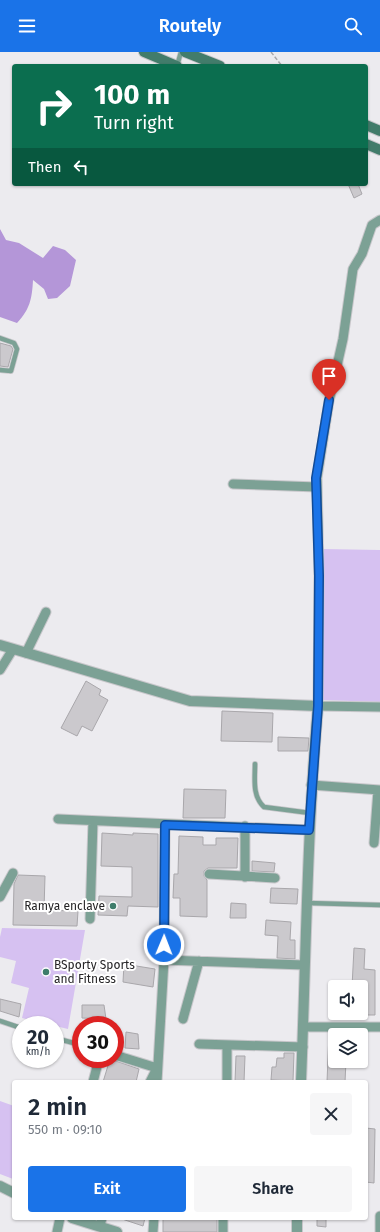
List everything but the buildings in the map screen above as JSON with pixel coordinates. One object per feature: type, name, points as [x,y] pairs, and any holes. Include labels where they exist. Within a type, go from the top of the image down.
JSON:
[{"type":"main road","points":[[144,52],[172,64]]},
{"type":"main road","points":[[183,52],[215,64]]},
{"type":"main road","points":[[368,126],[380,131]]},
{"type":"main road","points":[[368,145],[380,150]]},
{"type":"street","points":[[301,1080],[311,785],[318,706],[319,576],[317,487],[329,400],[343,339],[353,269],[362,254],[372,225],[380,220]]},
{"type":"street","points":[[233,484],[317,487]]},
{"type":"street","points":[[26,653],[46,612]]},
{"type":"street","points":[[0,645],[190,701],[380,707]]},
{"type":"street","points":[[0,670],[13,649]]},
{"type":"street","points":[[311,785],[379,790],[374,843]]},
{"type":"street","points":[[58,819],[165,825],[245,826],[309,830]]},
{"type":"street","points":[[90,920],[93,821]]},
{"type":"street","points":[[157,1080],[164,960],[165,825]]},
{"type":"street","points":[[245,826],[245,876]]},
{"type":"street","points":[[0,897],[13,874]]},
{"type":"street","points":[[209,874],[275,878]]},
{"type":"street","points":[[164,960],[304,965]]},
{"type":"street","points":[[183,1019],[199,961]]},
{"type":"street","points":[[304,1026],[380,1027]]},
{"type":"street","points":[[199,1044],[303,1047]]},
{"type":"street","points":[[227,1080],[228,1045]]},
{"type":"street","points":[[124,1058],[157,1068]]},
{"type":"street","points":[[94,1080],[97,1068]]},
{"type":"street","points":[[151,1080],[157,1068]]},
{"type":"street","points":[[0,1186],[12,1192]]},
{"type":"street","points":[[380,1216],[380,1232]]},
{"type":"street","points":[[57,1232],[60,1220]]},
{"type":"street","points":[[86,1220],[101,1222],[117,1232]]},
{"type":"street","points":[[153,1232],[154,1220]]},
{"type":"street","points":[[223,1220],[223,1232]]},
{"type":"street","points":[[296,1232],[297,1220]]},
{"type":"lane","points":[[178,64],[183,52]]},
{"type":"lane","points":[[0,338],[14,343],[17,349],[11,371],[0,370]]},
{"type":"lane","points":[[255,764],[256,796],[264,807],[310,813]]},
{"type":"lane","points":[[307,903],[380,905]]},
{"type":"lane","points":[[0,1021],[12,1025]]},
{"type":"path","points":[[271,52],[280,64]]},
{"type":"shaded area","points":[[0,229],[6,240],[19,243],[43,258],[53,246],[65,250],[76,260],[70,286],[57,298],[48,299],[44,289],[33,280],[30,303],[25,313],[17,323],[0,317]]},
{"type":"shaded area","points":[[323,549],[380,550],[380,702],[323,700]]},
{"type":"shaded area","name":"BSporty Sports and Fitness","points":[[2,928],[85,930],[68,1029],[64,1028],[64,1016],[22,1016],[29,988],[11,983],[16,961],[0,957],[0,937]]},
{"type":"shaded area","points":[[0,1101],[12,1105],[12,1179],[0,1174]]},
{"type":"place","name":"Ramya enclave","points":[[113,906]]},
{"type":"place","name":"BSporty Sports and Fitness","points":[[46,972]]},
{"type":"route","points":[[164,945],[165,825],[245,826],[309,830],[311,785],[318,706],[319,576],[316,478],[329,400]]}]
